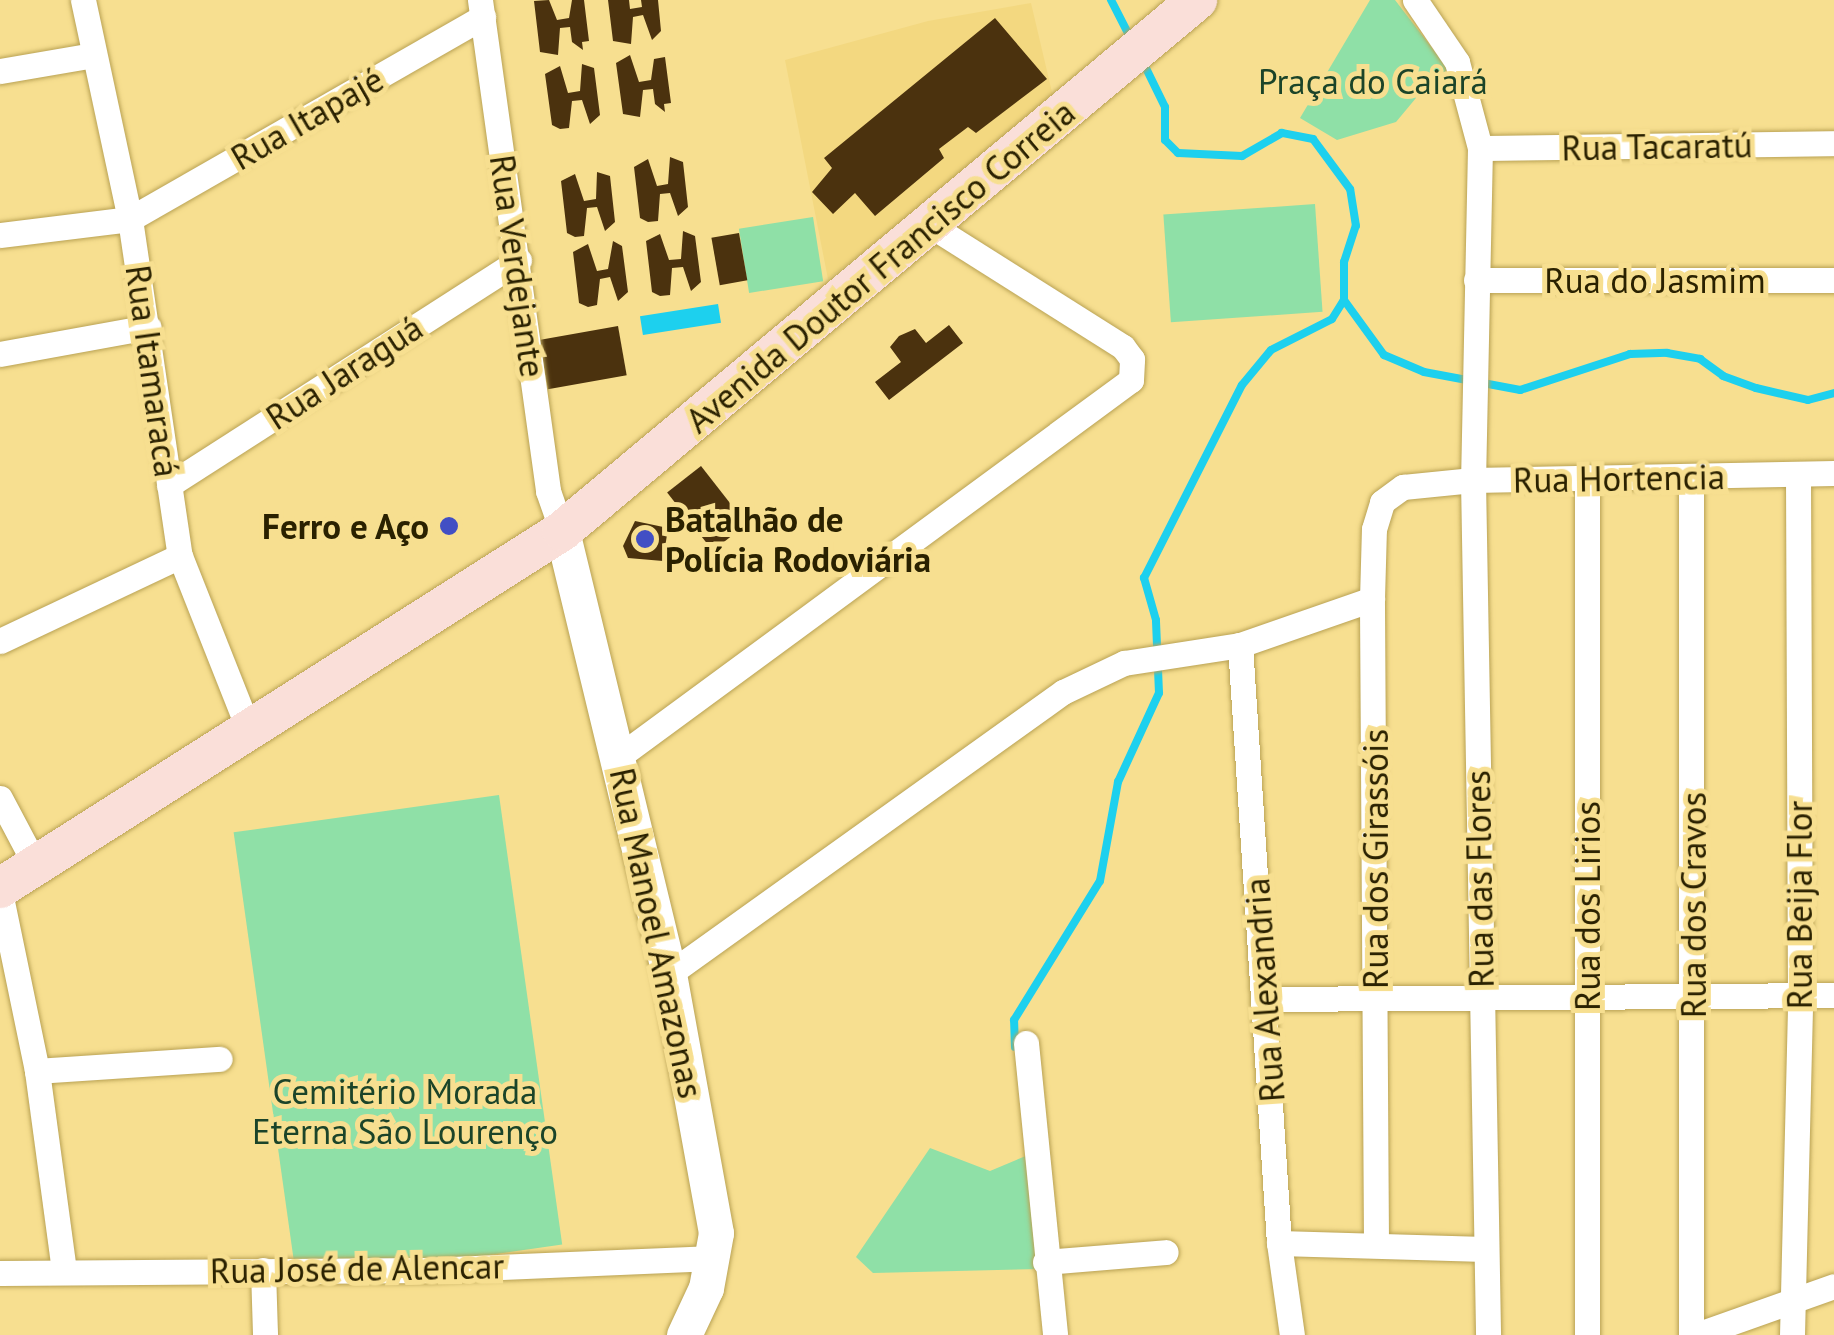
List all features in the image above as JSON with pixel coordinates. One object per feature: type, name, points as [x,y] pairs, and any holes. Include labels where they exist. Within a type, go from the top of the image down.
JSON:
[{"type":"main road","name":"Avenida Doutor Francisco Correia","points":[[250,733],[562,531],[933,228],[1197,0]]},
{"type":"main road","name":"Rua Manoel Amazonas","points":[[562,531],[621,755],[670,974],[716,1234],[714,1258],[684,1335]]},
{"type":"main road","points":[[0,890],[250,733]]},
{"type":"street","name":"Rua Itamaracá","points":[[83,0],[149,326],[180,556],[250,733]]},
{"type":"street","points":[[1415,0],[1457,62],[1480,148],[1476,280]]},
{"type":"street","name":"Rua Itapajé","points":[[130,219],[482,9]]},
{"type":"street","name":"Rua Verdejante","points":[[482,9],[548,491],[562,531]]},
{"type":"street","points":[[0,71],[94,54]]},
{"type":"street","name":"Rua Tacaratú","points":[[1480,148],[1834,143]]},
{"type":"street","points":[[0,235],[130,219]]},
{"type":"street","points":[[621,755],[1131,380],[1132,358],[1123,347],[933,228]]},
{"type":"street","name":"Rua Jaraguá","points":[[169,485],[518,260]]},
{"type":"street","name":"Rua do Jasmim","points":[[1476,280],[1834,280]]},
{"type":"street","name":"Rua das Flores","points":[[1476,280],[1473,480],[1488,1335]]},
{"type":"street","points":[[0,354],[149,326]]},
{"type":"street","name":"Rua Hortencia","points":[[1403,487],[1473,480],[1834,473]]},
{"type":"street","name":"Rua Beija Flor","points":[[1792,1335],[1800,997],[1798,475]]},
{"type":"street","name":"Rua dos Cravos","points":[[1691,476],[1693,1335]]},
{"type":"street","name":"Rua dos Lirios","points":[[1587,477],[1587,1335]]},
{"type":"street","name":"Rua dos Girassóis","points":[[1376,1243],[1372,599],[1376,514],[1403,487]]},
{"type":"street","points":[[0,642],[180,556]]},
{"type":"street","points":[[670,974],[1063,692],[1145,658],[1240,646],[1372,599]]},
{"type":"street","name":"Rua Alexandria","points":[[1240,646],[1279,1243],[1292,1335]]},
{"type":"street","points":[[0,798],[36,866]]},
{"type":"street","points":[[0,890],[37,1071],[64,1270]]},
{"type":"street","points":[[1266,1000],[1587,1001],[1834,996]]},
{"type":"street","points":[[1026,1043],[1055,1335]]},
{"type":"street","points":[[37,1071],[220,1060]]},
{"type":"street","points":[[1279,1243],[1484,1249]]},
{"type":"street","points":[[1045,1262],[1166,1252]]},
{"type":"street","name":"Rua José de Alencar","points":[[0,1273],[714,1258]]},
{"type":"street","points":[[263,1270],[265,1335]]},
{"type":"street","points":[[1693,1335],[1834,1286]]},
{"type":"shaded area","points":[[1031,3],[1055,105],[828,279],[785,60],[928,21]]},
{"type":"green space","name":"Praça do Caiará","points":[[1370,0],[1395,0],[1449,70],[1419,82],[1416,98],[1396,122],[1337,140],[1300,118]]},
{"type":"green space","points":[[1315,204],[1323,312],[1171,322],[1163,215]]},
{"type":"green space","points":[[813,217],[823,281],[749,293],[739,229]]},
{"type":"green space","name":"Cemitério Morada Eterna São Lourenço","points":[[499,795],[562,1245],[297,1282],[234,832]]},
{"type":"green space","points":[[930,1148],[990,1171],[1028,1155],[1041,1269],[873,1273],[856,1257]]},
{"type":"water","points":[[718,304],[721,323],[643,335],[640,316]]},
{"type":"building","points":[[549,0],[557,20],[569,18],[572,0],[584,0],[589,41],[582,42],[583,50],[572,42],[570,27],[560,28],[558,55],[540,52],[534,1]]},
{"type":"building","points":[[608,0],[629,0],[630,9],[642,7],[641,0],[658,0],[661,31],[652,40],[643,15],[633,17],[631,44],[613,41]]},
{"type":"building","points":[[995,18],[1047,79],[976,133],[968,127],[939,149],[944,158],[875,216],[855,193],[833,214],[812,192],[832,168],[824,158]]},
{"type":"building","points":[[630,55],[639,82],[651,80],[654,59],[665,57],[671,103],[664,104],[665,112],[655,104],[653,89],[643,90],[640,117],[623,114],[616,63]]},
{"type":"building","points":[[582,64],[594,68],[600,115],[590,124],[582,100],[572,101],[569,128],[560,129],[552,125],[545,74],[560,66],[568,93],[580,91]]},
{"type":"building","points":[[670,157],[683,162],[688,207],[678,216],[670,193],[660,194],[658,221],[648,222],[640,218],[634,167],[648,159],[657,186],[668,184]]},
{"type":"building","points":[[597,172],[610,176],[615,222],[605,231],[597,207],[587,208],[584,236],[575,237],[567,233],[561,181],[575,174],[584,201],[596,199]]},
{"type":"building","points":[[683,231],[695,236],[701,282],[691,291],[683,267],[672,268],[670,295],[660,296],[652,292],[646,241],[660,234],[669,260],[681,259]]},
{"type":"building","points":[[739,233],[747,280],[720,285],[711,238]]},
{"type":"building","points":[[613,241],[622,246],[628,292],[618,301],[610,277],[600,279],[597,305],[579,303],[573,252],[588,244],[597,271],[608,269]]},
{"type":"building","points":[[949,325],[963,343],[889,400],[875,382],[901,362],[890,347],[899,336],[915,329],[926,343]]},
{"type":"building","points":[[618,326],[627,375],[548,389],[539,340]]},
{"type":"building","points":[[701,466],[747,524],[713,551],[667,492]]},
{"type":"building","name":"Batalhão de Polícia Rodoviária","points":[[635,521],[668,528],[663,561],[628,558],[623,546]]},
{"type":"waterway","points":[[1111,0],[1131,39]]},
{"type":"waterway","points":[[1015,1047],[1014,1020],[1100,881],[1118,782],[1159,693],[1156,620],[1144,578],[1242,385],[1271,350],[1332,319],[1344,300],[1344,262],[1356,226],[1350,189],[1313,139],[1282,133],[1242,156],[1178,153],[1165,140],[1165,107],[1142,60]]},
{"type":"waterway","points":[[1344,300],[1384,355],[1424,372],[1520,390],[1630,354],[1667,353],[1700,359],[1723,376],[1756,388],[1808,400],[1834,393]]},
{"type":"place","name":"Ferro e Aço","points":[[449,526]]},
{"type":"place","name":"Batalhão de Polícia Rodoviária","points":[[645,539]]}]
